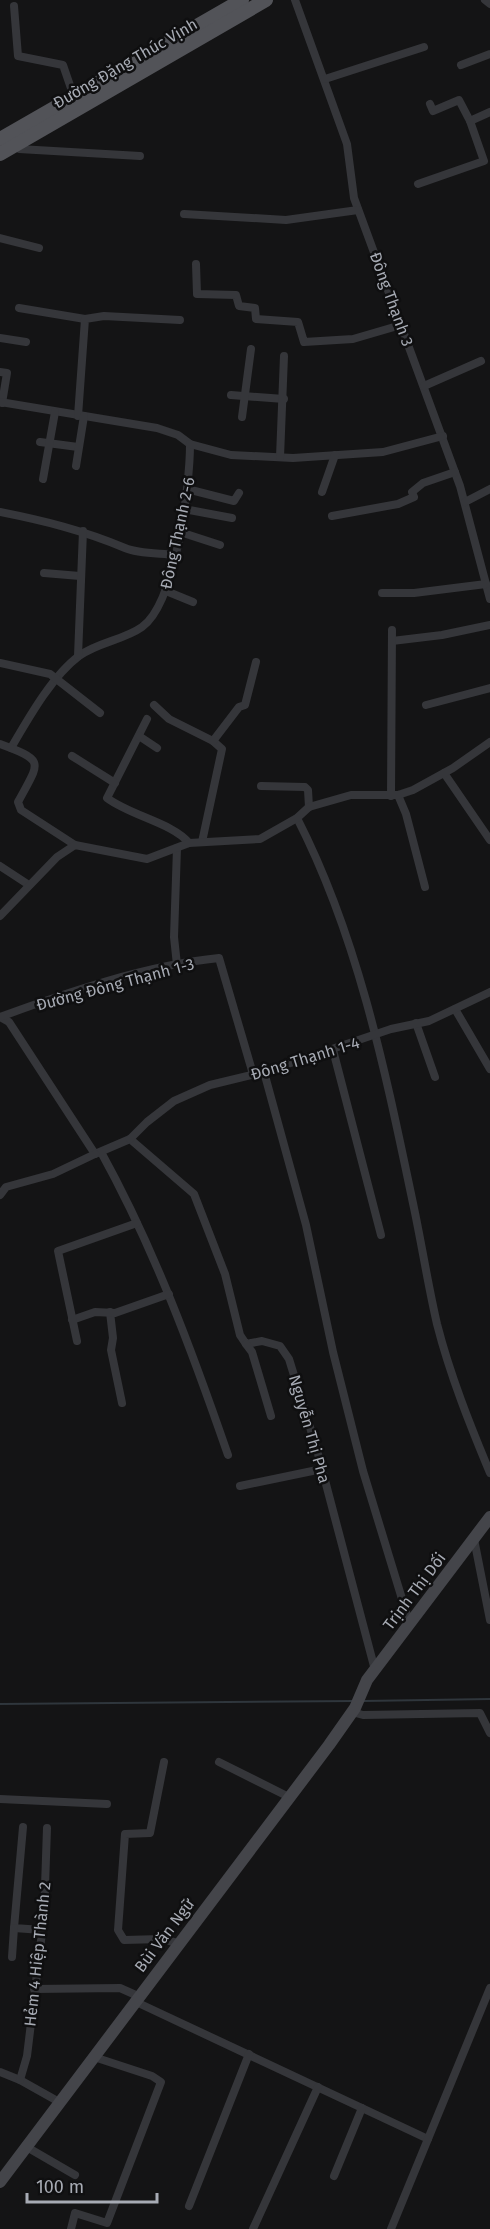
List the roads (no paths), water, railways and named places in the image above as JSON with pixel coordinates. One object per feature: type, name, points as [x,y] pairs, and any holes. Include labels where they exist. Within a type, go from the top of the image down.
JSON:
[{"type":"main road","name":"Đường Đặng Thúc Vịnh","points":[[0,140],[242,0]]},
{"type":"main road","name":"Đường Đặng Thúc Vịnh","points":[[0,154],[266,0]]},
{"type":"main road","name":"Trịnh Thị Dối","points":[[354,1710],[365,1685],[490,1517]]},
{"type":"main road","name":"Bùi Văn Ngữ","points":[[0,2182],[354,1710]]},
{"type":"street","name":"Đông Thạnh 3","points":[[295,0],[347,144],[354,198],[358,210],[456,472],[490,599]]},
{"type":"street","points":[[485,0],[490,4]]},
{"type":"street","points":[[14,6],[18,56],[63,65],[74,97]]},
{"type":"street","points":[[325,79],[424,47]]},
{"type":"street","points":[[461,65],[490,54]]},
{"type":"street","points":[[418,184],[484,161],[470,121],[459,100],[433,111],[430,104]]},
{"type":"street","points":[[470,121],[490,112]]},
{"type":"street","points":[[15,145],[18,149],[140,156]]},
{"type":"street","points":[[184,214],[286,220],[358,210]]},
{"type":"street","points":[[0,238],[39,248]]},
{"type":"street","points":[[196,264],[197,294],[236,295],[239,306],[255,309],[256,319],[298,322],[304,342],[353,339],[401,325]]},
{"type":"street","points":[[19,308],[85,319],[104,316],[180,320]]},
{"type":"street","points":[[76,466],[81,416],[85,319]]},
{"type":"street","points":[[0,338],[26,342]]},
{"type":"street","points":[[242,417],[251,349]]},
{"type":"street","points":[[280,457],[284,356]]},
{"type":"street","points":[[424,386],[481,361]]},
{"type":"street","points":[[0,372],[7,373],[1,402],[157,428],[178,435],[190,444],[231,455],[280,457],[383,453],[443,436]]},
{"type":"street","points":[[231,395],[284,399]]},
{"type":"street","points":[[43,479],[45,443],[55,412]]},
{"type":"street","points":[[45,443],[78,447]]},
{"type":"street","name":"Đông Thạnh 2-6","points":[[12,748],[39,701],[78,656],[143,627],[166,591],[184,509],[190,444]]},
{"type":"street","points":[[322,492],[335,455]]},
{"type":"street","points":[[332,516],[398,504],[414,497],[412,492],[423,483],[456,472]]},
{"type":"street","points":[[187,489],[234,501],[238,493]]},
{"type":"street","points":[[465,502],[490,489]]},
{"type":"street","points":[[184,509],[232,518]]},
{"type":"street","points":[[0,512],[82,531],[114,541],[126,549],[175,555]]},
{"type":"street","points":[[78,656],[82,531]]},
{"type":"street","points":[[180,532],[220,545]]},
{"type":"street","points":[[44,573],[80,576]]},
{"type":"street","points":[[382,593],[414,593],[486,584]]},
{"type":"street","points":[[166,591],[193,602]]},
{"type":"street","points":[[392,641],[442,635],[490,625]]},
{"type":"street","points":[[392,630],[395,796],[406,814],[425,887]]},
{"type":"street","points":[[213,741],[239,707],[245,705],[256,662]]},
{"type":"street","points":[[0,663],[50,674],[100,713]]},
{"type":"street","points":[[426,705],[490,688]]},
{"type":"street","points":[[154,705],[169,719],[213,741],[222,749],[202,842]]},
{"type":"street","points":[[147,719],[107,798],[123,810],[182,834],[189,843]]},
{"type":"street","points":[[139,736],[157,748]]},
{"type":"street","points":[[0,744],[30,755],[35,761],[36,769],[18,802],[21,810],[75,845],[147,859],[189,843],[260,839],[297,818],[309,807],[351,795],[395,796],[444,773],[490,742]]},
{"type":"street","points":[[72,756],[115,783]]},
{"type":"street","points":[[444,773],[490,838]]},
{"type":"street","points":[[261,786],[305,787],[308,789],[309,807]]},
{"type":"street","points":[[297,818],[321,865],[356,959],[438,1325],[467,1417],[490,1473]]},
{"type":"street","points":[[0,916],[57,857],[75,845]]},
{"type":"street","points":[[177,848],[174,938],[177,965]]},
{"type":"street","points":[[0,866],[29,885]]},
{"type":"street","name":"Đường Đông Thạnh 1-3","points":[[0,1017],[50,999],[177,965],[219,958],[253,1074]]},
{"type":"street","name":"Đông Thạnh 1-4","points":[[130,1139],[174,1101],[210,1085],[264,1072],[391,1029],[416,1023],[455,1009],[490,992]]},
{"type":"street","points":[[455,1009],[490,1069]]},
{"type":"street","points":[[0,1017],[9,1022],[98,1153],[137,1223],[193,1352],[228,1455]]},
{"type":"street","points":[[416,1023],[435,1077]]},
{"type":"street","points":[[333,1050],[381,1235]]},
{"type":"street","points":[[264,1072],[306,1225],[333,1352],[363,1471],[410,1626]]},
{"type":"street","points":[[0,1195],[6,1187],[53,1174],[130,1139],[194,1194],[225,1274],[240,1335],[252,1352],[271,1416]]},
{"type":"street","points":[[77,1341],[58,1251],[137,1223]]},
{"type":"street","points":[[72,1320],[95,1312],[110,1312],[169,1294]]},
{"type":"street","points":[[110,1312],[113,1338],[111,1350],[122,1403]]},
{"type":"street","name":"Nguyễn Thị Pha","points":[[246,1344],[262,1341],[280,1346],[289,1359],[322,1469],[375,1671]]},
{"type":"street","points":[[240,1486],[322,1469]]},
{"type":"street","points":[[474,1539],[490,1620]]},
{"type":"street","points":[[354,1710],[363,1715],[480,1713],[490,1733]]},
{"type":"street","points":[[164,1762],[150,1833],[125,1834],[118,1930],[124,1940],[161,1939],[178,1943]]},
{"type":"street","points":[[219,1762],[289,1797]]},
{"type":"street","points":[[0,1798],[107,1804]]},
{"type":"street","points":[[12,1957],[23,1827]]},
{"type":"street","name":"Hẻm 4 Hiệp Thành 2","points":[[20,2079],[27,2055],[42,1930],[47,1828]]},
{"type":"street","points":[[14,1928],[42,1930]]},
{"type":"street","points":[[34,1989],[120,1988],[136,1999],[428,2139]]},
{"type":"street","points":[[391,2229],[490,1988]]},
{"type":"street","points":[[189,2206],[249,2054]]},
{"type":"street","points":[[71,2229],[75,2213],[107,2223],[160,2086],[158,2079],[152,2076],[94,2056]]},
{"type":"street","points":[[0,2072],[20,2079],[60,2103]]},
{"type":"street","points":[[253,2229],[318,2087]]},
{"type":"street","points":[[334,2175],[362,2108]]},
{"type":"street","points":[[25,2146],[75,2175]]},
{"type":"waterway","points":[[363,1701],[490,1699]]},
{"type":"waterway","points":[[0,1704],[354,1701]]}]
